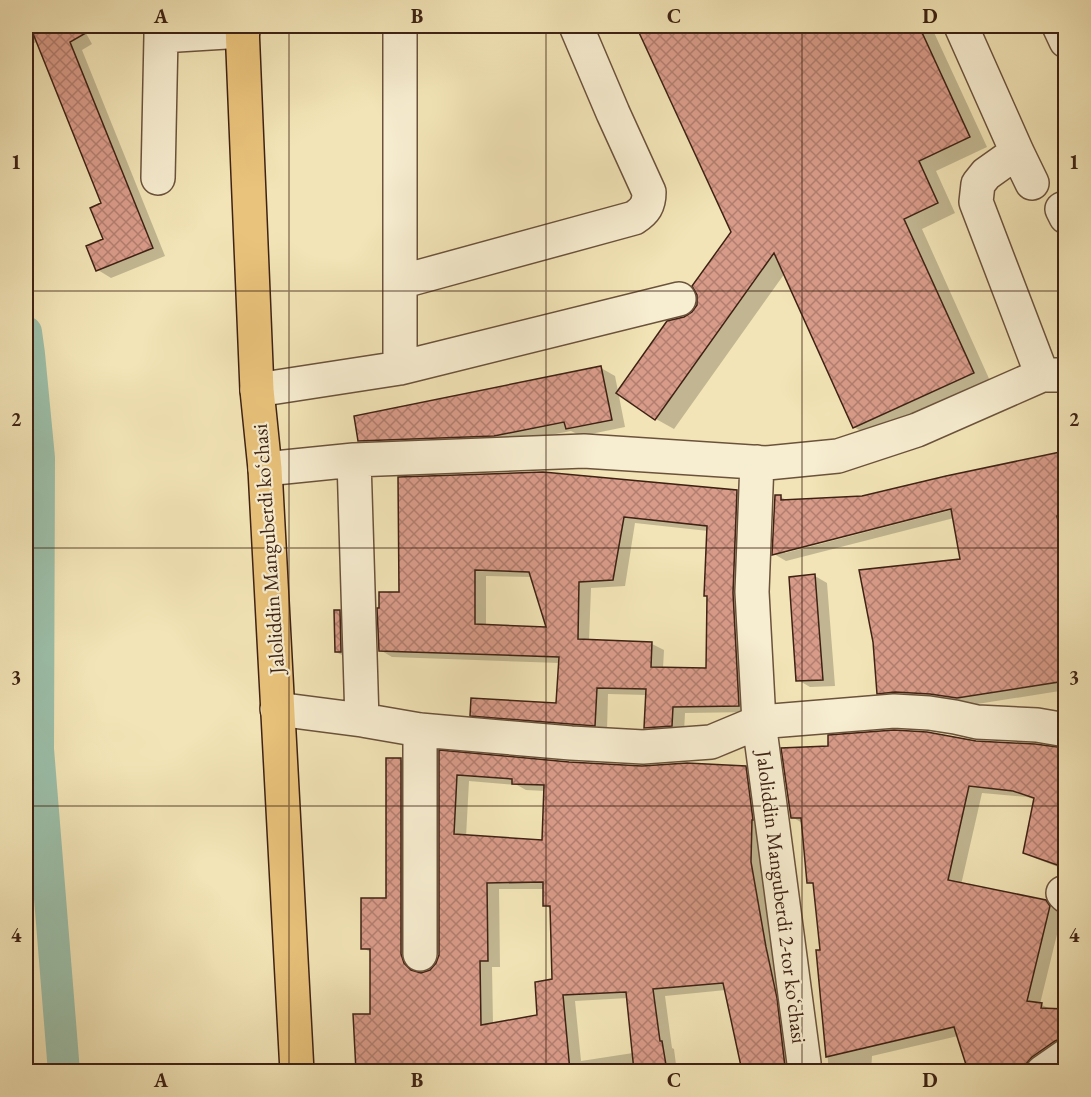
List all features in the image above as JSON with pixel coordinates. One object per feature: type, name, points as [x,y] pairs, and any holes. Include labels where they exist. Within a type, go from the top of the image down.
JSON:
[{"type":"main road","name":"Jaloliddin Manguberdi koʻchasi","points":[[242,28],[257,390],[265,469],[297,1071]]},
{"type":"street","points":[[399,26],[400,368]]},
{"type":"street","points":[[400,282],[634,218],[642,213],[649,203],[649,192],[612,113],[576,26]]},
{"type":"street","points":[[962,26],[1032,183]]},
{"type":"street","points":[[1059,26],[1065,40]]},
{"type":"street","points":[[158,178],[161,31],[242,28]]},
{"type":"street","points":[[265,469],[354,460],[584,451],[767,463],[838,456],[917,430],[1054,375],[976,202],[978,184],[986,174],[1017,152]]},
{"type":"street","points":[[257,390],[400,368],[679,299]]},
{"type":"street","points":[[354,460],[362,720]]},
{"type":"street","name":"Jaloliddin Manguberdi 2-tor koʻchasi","points":[[757,462],[752,592],[759,722],[804,1063],[803,1071]]},
{"type":"street","name":"Jaloliddin Manguberdi 2-tor koʻchasi","points":[[278,710],[362,720],[420,730],[643,747],[711,742],[759,722],[894,711],[930,713],[977,722],[1037,725],[1065,730]]},
{"type":"street","points":[[420,730],[420,954]]},
{"type":"street","points":[[1043,1071],[1065,1056]]},
{"type":"building","points":[[30,26],[98,26],[70,42],[153,248],[96,271],[86,246],[103,239],[90,208],[101,203]]},
{"type":"building","points":[[636,26],[919,26],[970,137],[919,161],[938,203],[904,219],[974,373],[853,428],[774,253],[655,420],[616,393],[667,321],[684,317],[697,305],[697,295],[692,286],[731,232]]},
{"type":"building","points":[[601,366],[612,420],[566,429],[564,422],[494,436],[358,441],[354,416]]},
{"type":"building","points":[[1065,451],[1065,514],[1057,516],[1065,553],[1065,681],[957,698],[895,692],[877,694],[873,642],[859,570],[960,559],[951,509],[772,555],[775,495],[781,495],[781,500],[862,496]]},
{"type":"building","points":[[543,472],[737,490],[733,593],[739,706],[673,707],[672,726],[644,728],[646,689],[597,688],[595,726],[470,716],[471,698],[556,703],[559,657],[379,651],[377,608],[379,608],[379,592],[399,592],[398,477]],"holes":[[[624,517],[707,526],[704,596],[707,596],[706,668],[651,667],[652,642],[578,639],[579,582],[613,580]],[[475,570],[529,572],[546,627],[475,624]]]},
{"type":"building","points":[[815,574],[823,680],[796,681],[789,577]]},
{"type":"building","points":[[334,610],[340,610],[341,652],[335,652]]},
{"type":"building","points":[[894,730],[927,732],[976,741],[1065,748],[1065,845],[1060,866],[1023,853],[1034,798],[1013,791],[969,786],[948,880],[1046,900],[1050,906],[1027,1001],[1042,1003],[1041,1008],[1065,1009],[1065,1037],[1032,1057],[1026,1064],[1025,1071],[968,1071],[954,1027],[826,1057],[816,950],[820,950],[813,883],[807,883],[801,818],[791,818],[781,748],[828,746],[828,735]]},
{"type":"building","points":[[439,750],[642,766],[687,763],[746,766],[753,820],[751,862],[777,998],[785,1067],[764,1071],[742,1071],[723,983],[653,989],[660,1041],[662,1041],[667,1071],[634,1071],[626,992],[563,995],[570,1071],[546,1071],[545,1068],[519,1071],[356,1071],[353,1014],[370,1014],[370,949],[361,949],[361,898],[386,898],[386,758],[401,758],[401,954],[404,963],[411,970],[421,973],[430,970],[439,955]],"holes":[[[457,775],[512,779],[512,784],[544,785],[542,840],[454,834]],[[543,882],[543,906],[550,906],[552,979],[535,982],[537,1015],[481,1025],[480,961],[488,961],[487,883]]]},
{"type":"waterway","points":[[26,332],[39,458],[38,749],[64,1072]]}]
